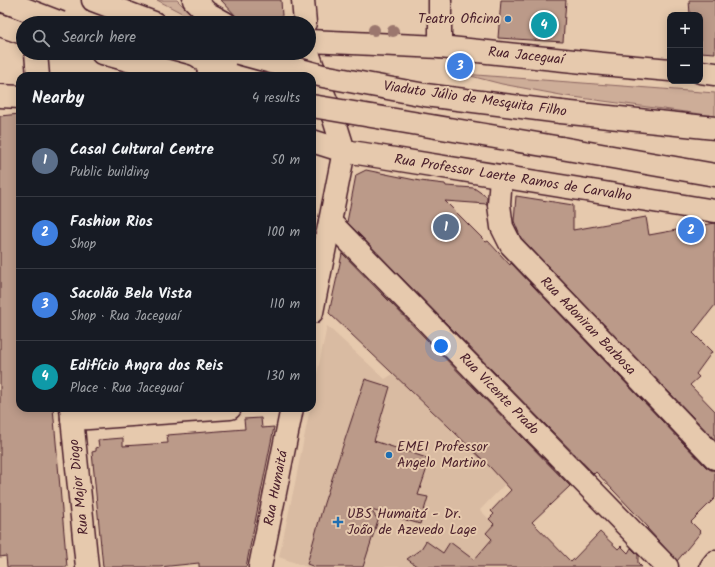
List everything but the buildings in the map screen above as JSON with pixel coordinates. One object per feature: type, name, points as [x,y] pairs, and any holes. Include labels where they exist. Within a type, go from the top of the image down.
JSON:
[{"type":"main road","points":[[1,0],[43,16]]},
{"type":"main road","points":[[32,0],[33,16]]},
{"type":"main road","points":[[93,0],[133,16]]},
{"type":"main road","points":[[113,0],[133,16]]},
{"type":"main road","points":[[303,0],[304,16]]},
{"type":"main road","points":[[440,0],[440,47]]},
{"type":"main road","points":[[198,1],[207,13],[212,16]]},
{"type":"main road","points":[[0,25],[16,30]]},
{"type":"main road","name":"Rua Jaceguaí","points":[[316,41],[440,47],[667,70]]},
{"type":"main road","points":[[37,60],[38,72]]},
{"type":"main road","points":[[128,60],[171,72]]},
{"type":"main road","points":[[159,60],[190,72]]},
{"type":"main road","name":"Viaduto Júlio de Mesquita Filho","points":[[264,60],[308,72]]},
{"type":"main road","points":[[310,60],[315,72]]},
{"type":"main road","points":[[703,72],[715,74]]},
{"type":"main road","name":"Viaduto Júlio de Mesquita Filho","points":[[316,74],[425,95],[562,112],[715,128]]},
{"type":"main road","points":[[316,75],[334,119],[344,151],[316,292]]},
{"type":"main road","points":[[0,96],[16,97]]},
{"type":"main road","points":[[316,107],[715,175]]},
{"type":"main road","name":"Rua Professor Laerte Ramos de Carvalho","points":[[316,142],[344,151],[715,211]]},
{"type":"main road","name":"Rua Adoniran Barbosa","points":[[501,176],[499,205],[502,227],[511,245],[715,458]]},
{"type":"main road","name":"Rua Vicente Prado","points":[[330,222],[667,567]]},
{"type":"main road","points":[[72,413],[89,418],[174,412]]},
{"type":"main road","name":"Rua Humaitá","points":[[260,567],[291,412]]},
{"type":"main road","name":"Rua Major Diogo","points":[[72,413],[87,567]]},
{"type":"main road","points":[[711,567],[715,562]]},
{"type":"shaded area","points":[[157,0],[177,0],[193,16],[188,16]]},
{"type":"shaded area","points":[[463,74],[715,93],[715,116],[566,96],[502,84]]},
{"type":"shaded area","name":"EMEI Professor Angelo Martino","points":[[327,326],[385,379],[393,374],[506,483],[480,510],[494,524],[486,533],[492,539],[493,567],[307,567],[279,557],[309,412],[316,412],[316,379]]},
{"type":"place","name":"Teatro Oficina","points":[[508,19]]},
{"type":"place","name":"Edifício Angra dos Reis","points":[[544,25]]},
{"type":"place","name":"Sacolão Bela Vista","points":[[460,66]]},
{"type":"place","name":"Casa1 Cultural Centre","points":[[446,227]]},
{"type":"place","name":"Fashion Rios","points":[[691,230]]},
{"type":"place","name":"EMEI Professor Angelo Martino","points":[[389,455]]},
{"type":"place","name":"UBS Humaitá - Dr. João de Azevedo Lage","points":[[338,522]]}]
